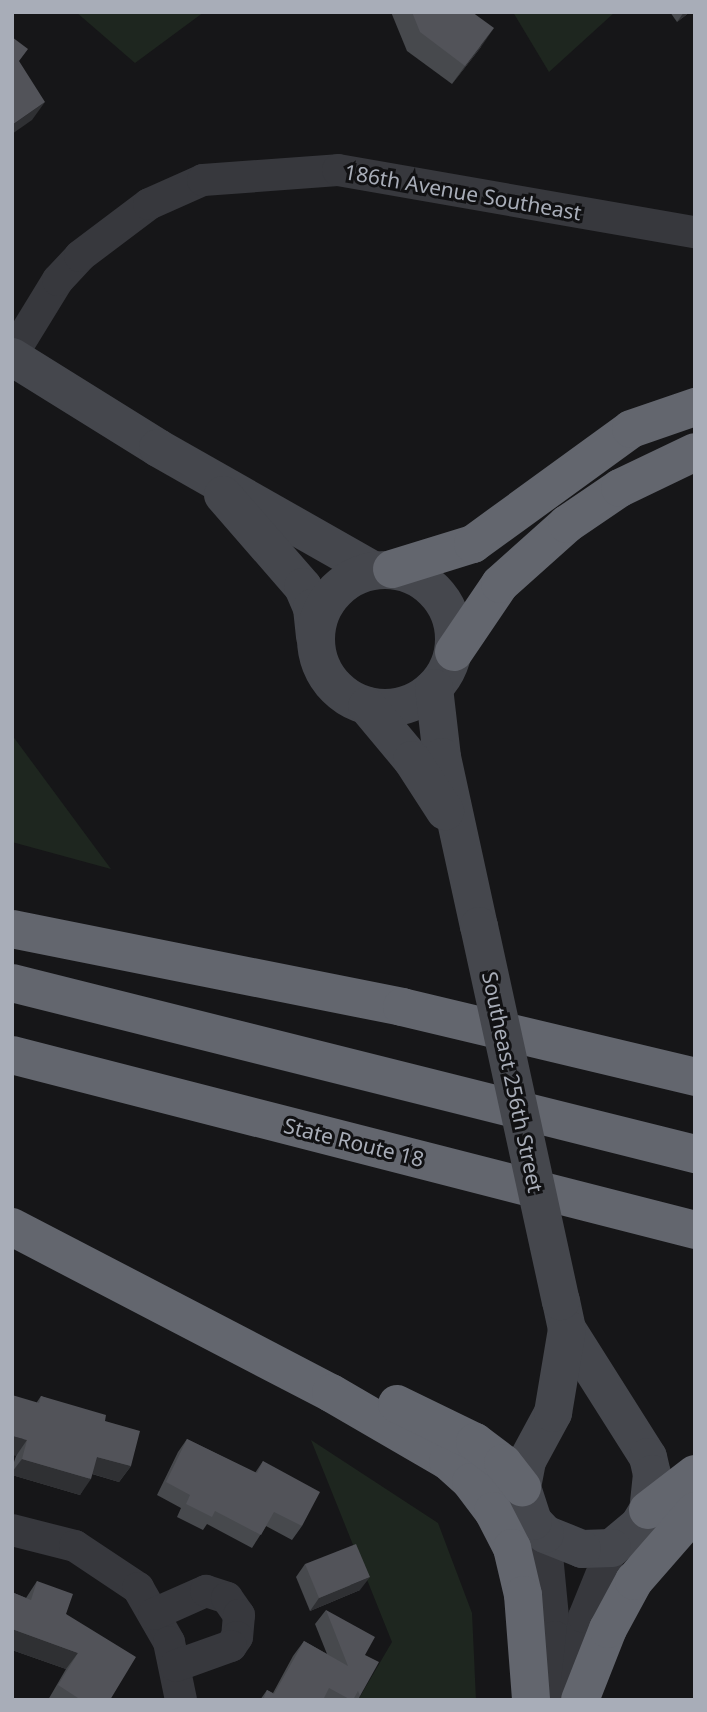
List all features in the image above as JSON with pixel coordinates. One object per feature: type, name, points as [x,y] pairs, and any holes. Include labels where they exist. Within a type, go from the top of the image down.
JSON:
[{"type":"highway","points":[[383,570],[473,544],[631,429],[695,407]]},
{"type":"highway","points":[[453,652],[500,584],[567,524],[620,488],[695,452]]},
{"type":"highway","points":[[12,929],[402,1007],[695,1077]]},
{"type":"highway","points":[[12,983],[695,1154]]},
{"type":"highway","name":"State Route 18","points":[[12,1055],[695,1230]]},
{"type":"highway","points":[[12,1227],[158,1300],[412,1439],[471,1482],[493,1511],[512,1548],[523,1595],[531,1700]]},
{"type":"highway","points":[[158,1300],[236,1326],[327,1364],[475,1442],[503,1463],[522,1487]]},
{"type":"highway","points":[[648,1510],[695,1474]]},
{"type":"highway","points":[[578,1700],[608,1629],[634,1581],[695,1511]]},
{"type":"main road","points":[[12,356],[211,479],[383,570],[414,575],[440,598],[454,629],[453,652],[434,688],[403,706],[367,706],[346,696],[329,681],[319,660],[312,608],[297,579],[211,479]]},
{"type":"main road","points":[[315,638],[320,614],[332,593],[351,578],[383,570]]},
{"type":"main road","name":"Southeast 256th Street","points":[[434,688],[458,834],[564,1315]]},
{"type":"main road","name":"Southeast 256th Street","points":[[367,706],[412,760],[458,834]]},
{"type":"main road","points":[[564,1315],[648,1457],[653,1487],[648,1510],[639,1525],[612,1548],[582,1549],[545,1534],[533,1521],[522,1487],[527,1461],[553,1413],[564,1315]]},
{"type":"street","name":"186th Avenue Southeast","points":[[12,356],[58,280],[80,256],[149,204],[203,180],[278,171],[338,170],[695,232]]},
{"type":"street","points":[[12,1530],[75,1546],[111,1567],[138,1588],[154,1614],[172,1654],[181,1700]]},
{"type":"street","points":[[545,1534],[555,1637],[549,1700]]},
{"type":"street","points":[[578,1700],[584,1617],[612,1548]]},
{"type":"street","points":[[154,1614],[206,1591],[227,1598],[239,1615],[237,1637],[230,1646],[172,1654]]},
{"type":"shaded area","points":[[76,12],[204,12],[135,63]]},
{"type":"shaded area","points":[[513,12],[615,12],[549,72]]},
{"type":"shaded area","points":[[12,735],[111,869],[12,842]]},
{"type":"shaded area","points":[[311,1440],[438,1523],[472,1613],[476,1700],[358,1700],[392,1642]]},
{"type":"building","points":[[412,12],[472,12],[494,28],[465,66],[420,32]]},
{"type":"building","points":[[12,37],[28,49],[19,61],[45,102],[12,125]]},
{"type":"building","points":[[12,1395],[39,1403],[41,1396],[106,1415],[105,1421],[140,1431],[131,1466],[97,1457],[91,1479],[22,1459],[27,1440],[12,1436]]},
{"type":"building","points":[[187,1439],[257,1473],[263,1461],[320,1492],[302,1526],[274,1512],[261,1535],[215,1511],[212,1517],[186,1504],[190,1495],[166,1482]]},
{"type":"building","points":[[356,1544],[370,1577],[319,1598],[305,1564]]},
{"type":"building","points":[[37,1581],[73,1594],[66,1614],[136,1657],[110,1700],[81,1700],[58,1685],[78,1653],[12,1629],[14,1593],[31,1600]]},
{"type":"building","points":[[326,1610],[375,1637],[365,1655],[379,1662],[360,1696],[358,1691],[351,1700],[329,1688],[323,1700],[263,1700],[267,1690],[274,1694],[304,1641],[348,1666]]}]
